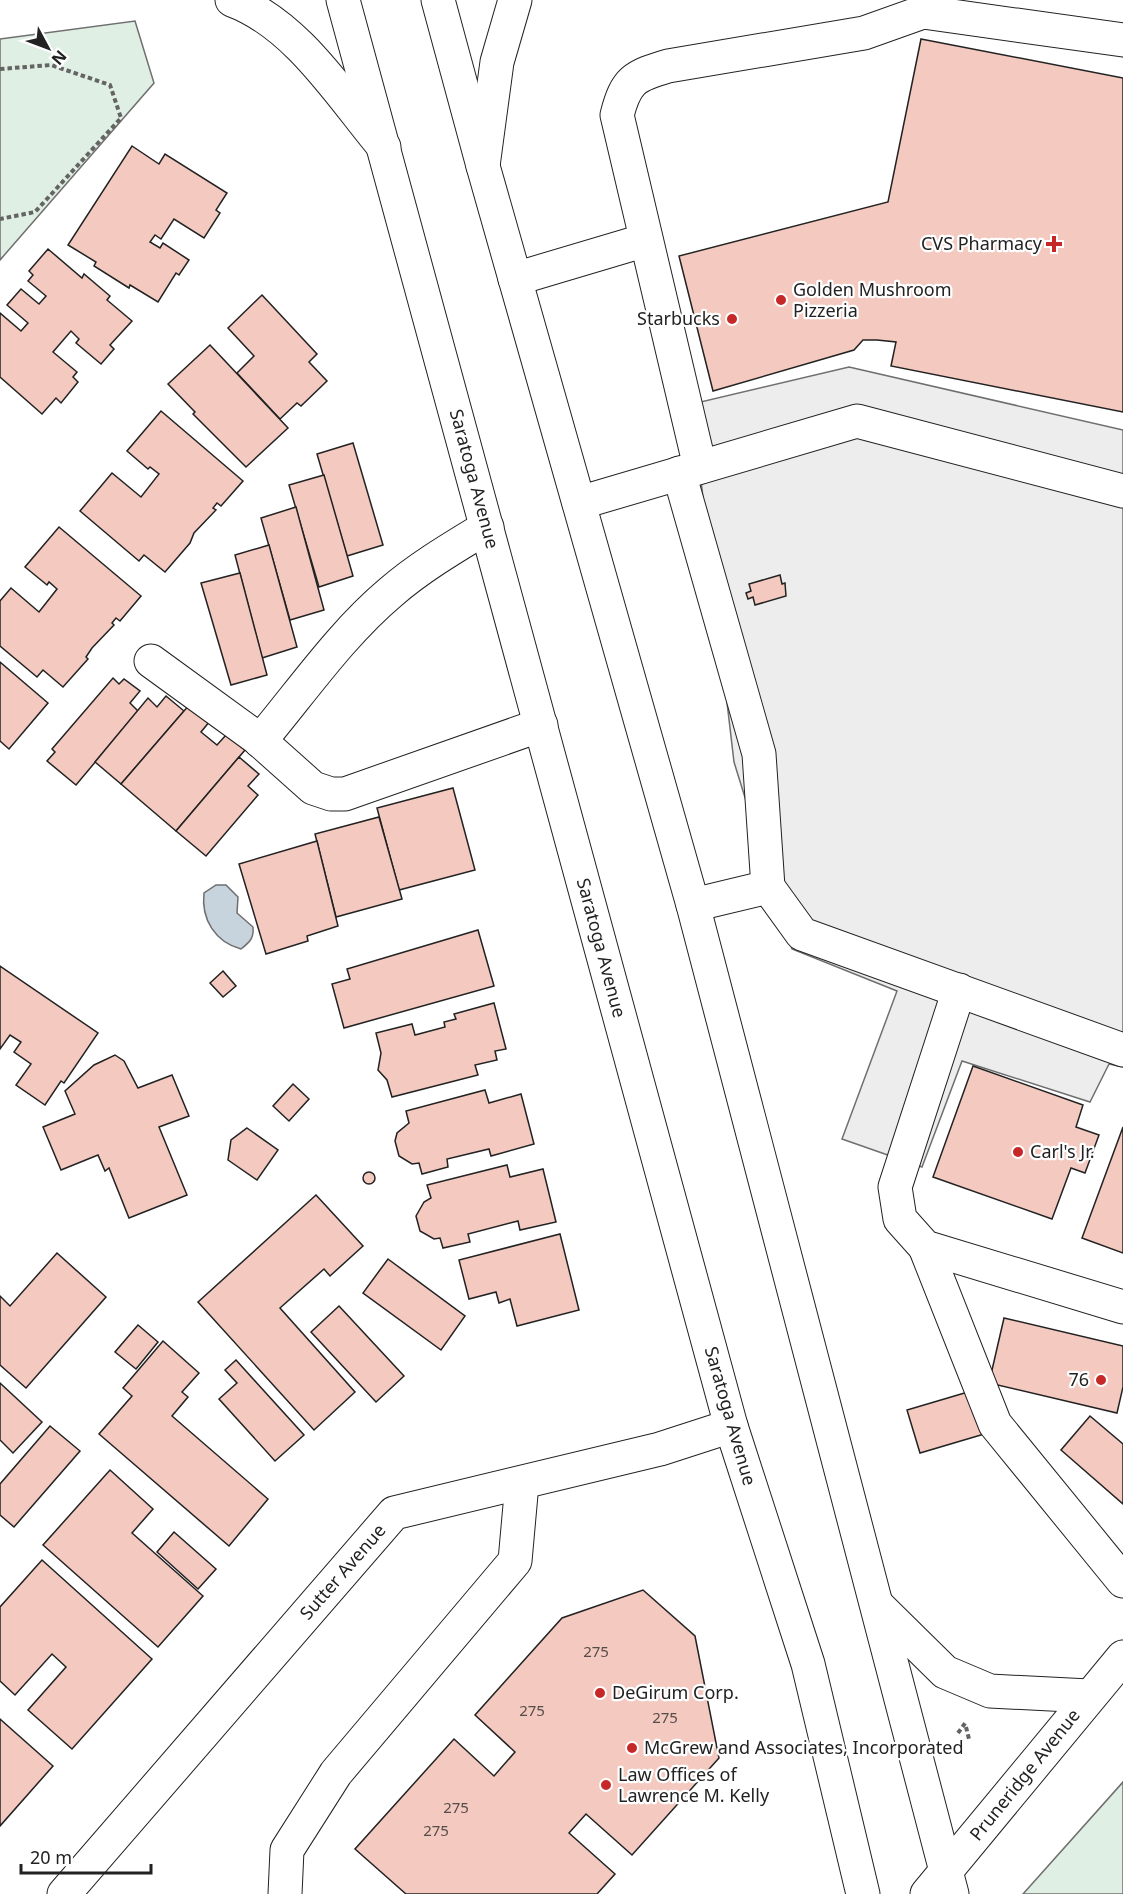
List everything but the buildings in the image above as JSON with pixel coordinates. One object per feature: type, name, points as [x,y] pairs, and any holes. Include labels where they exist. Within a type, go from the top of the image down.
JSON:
[{"type":"main road","points":[[232,0],[269,19],[296,41],[384,147]]},
{"type":"main road","name":"Saratoga Avenue","points":[[344,0],[731,1426],[808,1664],[863,1894]]},
{"type":"main road","points":[[438,0],[693,905],[877,1605],[941,1886]]},
{"type":"main road","points":[[483,166],[497,62],[515,0]]},
{"type":"main road","points":[[1123,40],[923,12],[864,33],[668,66],[638,75],[622,95],[617,115],[646,240],[690,470],[759,754],[768,887],[802,934],[1123,1050]]},
{"type":"main road","points":[[515,279],[646,240]]},
{"type":"main road","points":[[579,503],[857,421],[1123,491]]},
{"type":"main road","points":[[260,741],[352,630],[390,592],[430,561],[487,527]]},
{"type":"main road","points":[[151,661],[260,741],[313,788],[331,794],[345,794],[541,726]]},
{"type":"main road","points":[[693,905],[768,887]]},
{"type":"main road","points":[[958,990],[895,1187],[900,1219],[925,1247],[995,1424],[1123,1581]]},
{"type":"main road","points":[[925,1247],[1123,1307]]},
{"type":"main road","name":"Sutter Avenue","points":[[64,1894],[394,1513],[668,1447],[731,1426]]},
{"type":"main road","points":[[285,1894],[287,1850],[336,1773],[515,1561],[522,1484]]},
{"type":"main road","points":[[877,1605],[945,1672],[990,1691],[1089,1696]]},
{"type":"main road","name":"Pruneridge Avenue","points":[[941,1886],[1089,1696],[1123,1657]]},
{"type":"path","points":[[0,69],[51,66],[110,85],[121,118],[35,212],[0,219]]},
{"type":"path","points":[[958,1733],[965,1726],[969,1739]]},
{"type":"green space","points":[[135,21],[154,83],[0,260],[0,39]]},
{"type":"green space","points":[[1123,1782],[1123,1894],[1023,1894]]},
{"type":"shaded area","points":[[849,367],[1123,430],[1123,1067],[1109,1064],[1090,1102],[962,1061],[922,1167],[842,1139],[897,991],[792,949],[734,762],[692,404]]},
{"type":"shaded area","points":[[216,885],[226,885],[238,897],[237,913],[253,927],[251,940],[241,949],[232,946],[217,935],[208,920],[204,893]]},
{"type":"place","name":"CVS Pharmacy","points":[[1054,244]]},
{"type":"place","name":"Golden Mushroom Pizzeria","points":[[781,300]]},
{"type":"place","name":"Starbucks","points":[[732,319]]},
{"type":"place","name":"Carl's Jr.","points":[[1018,1152]]},
{"type":"place","name":"76","points":[[1101,1380]]},
{"type":"place","name":"DeGirum Corp.","points":[[600,1693]]},
{"type":"place","name":"McGrew and Associates, Incorporated","points":[[632,1748]]},
{"type":"place","name":"Law Offices of Lawrence M. Kelly","points":[[606,1785]]}]
